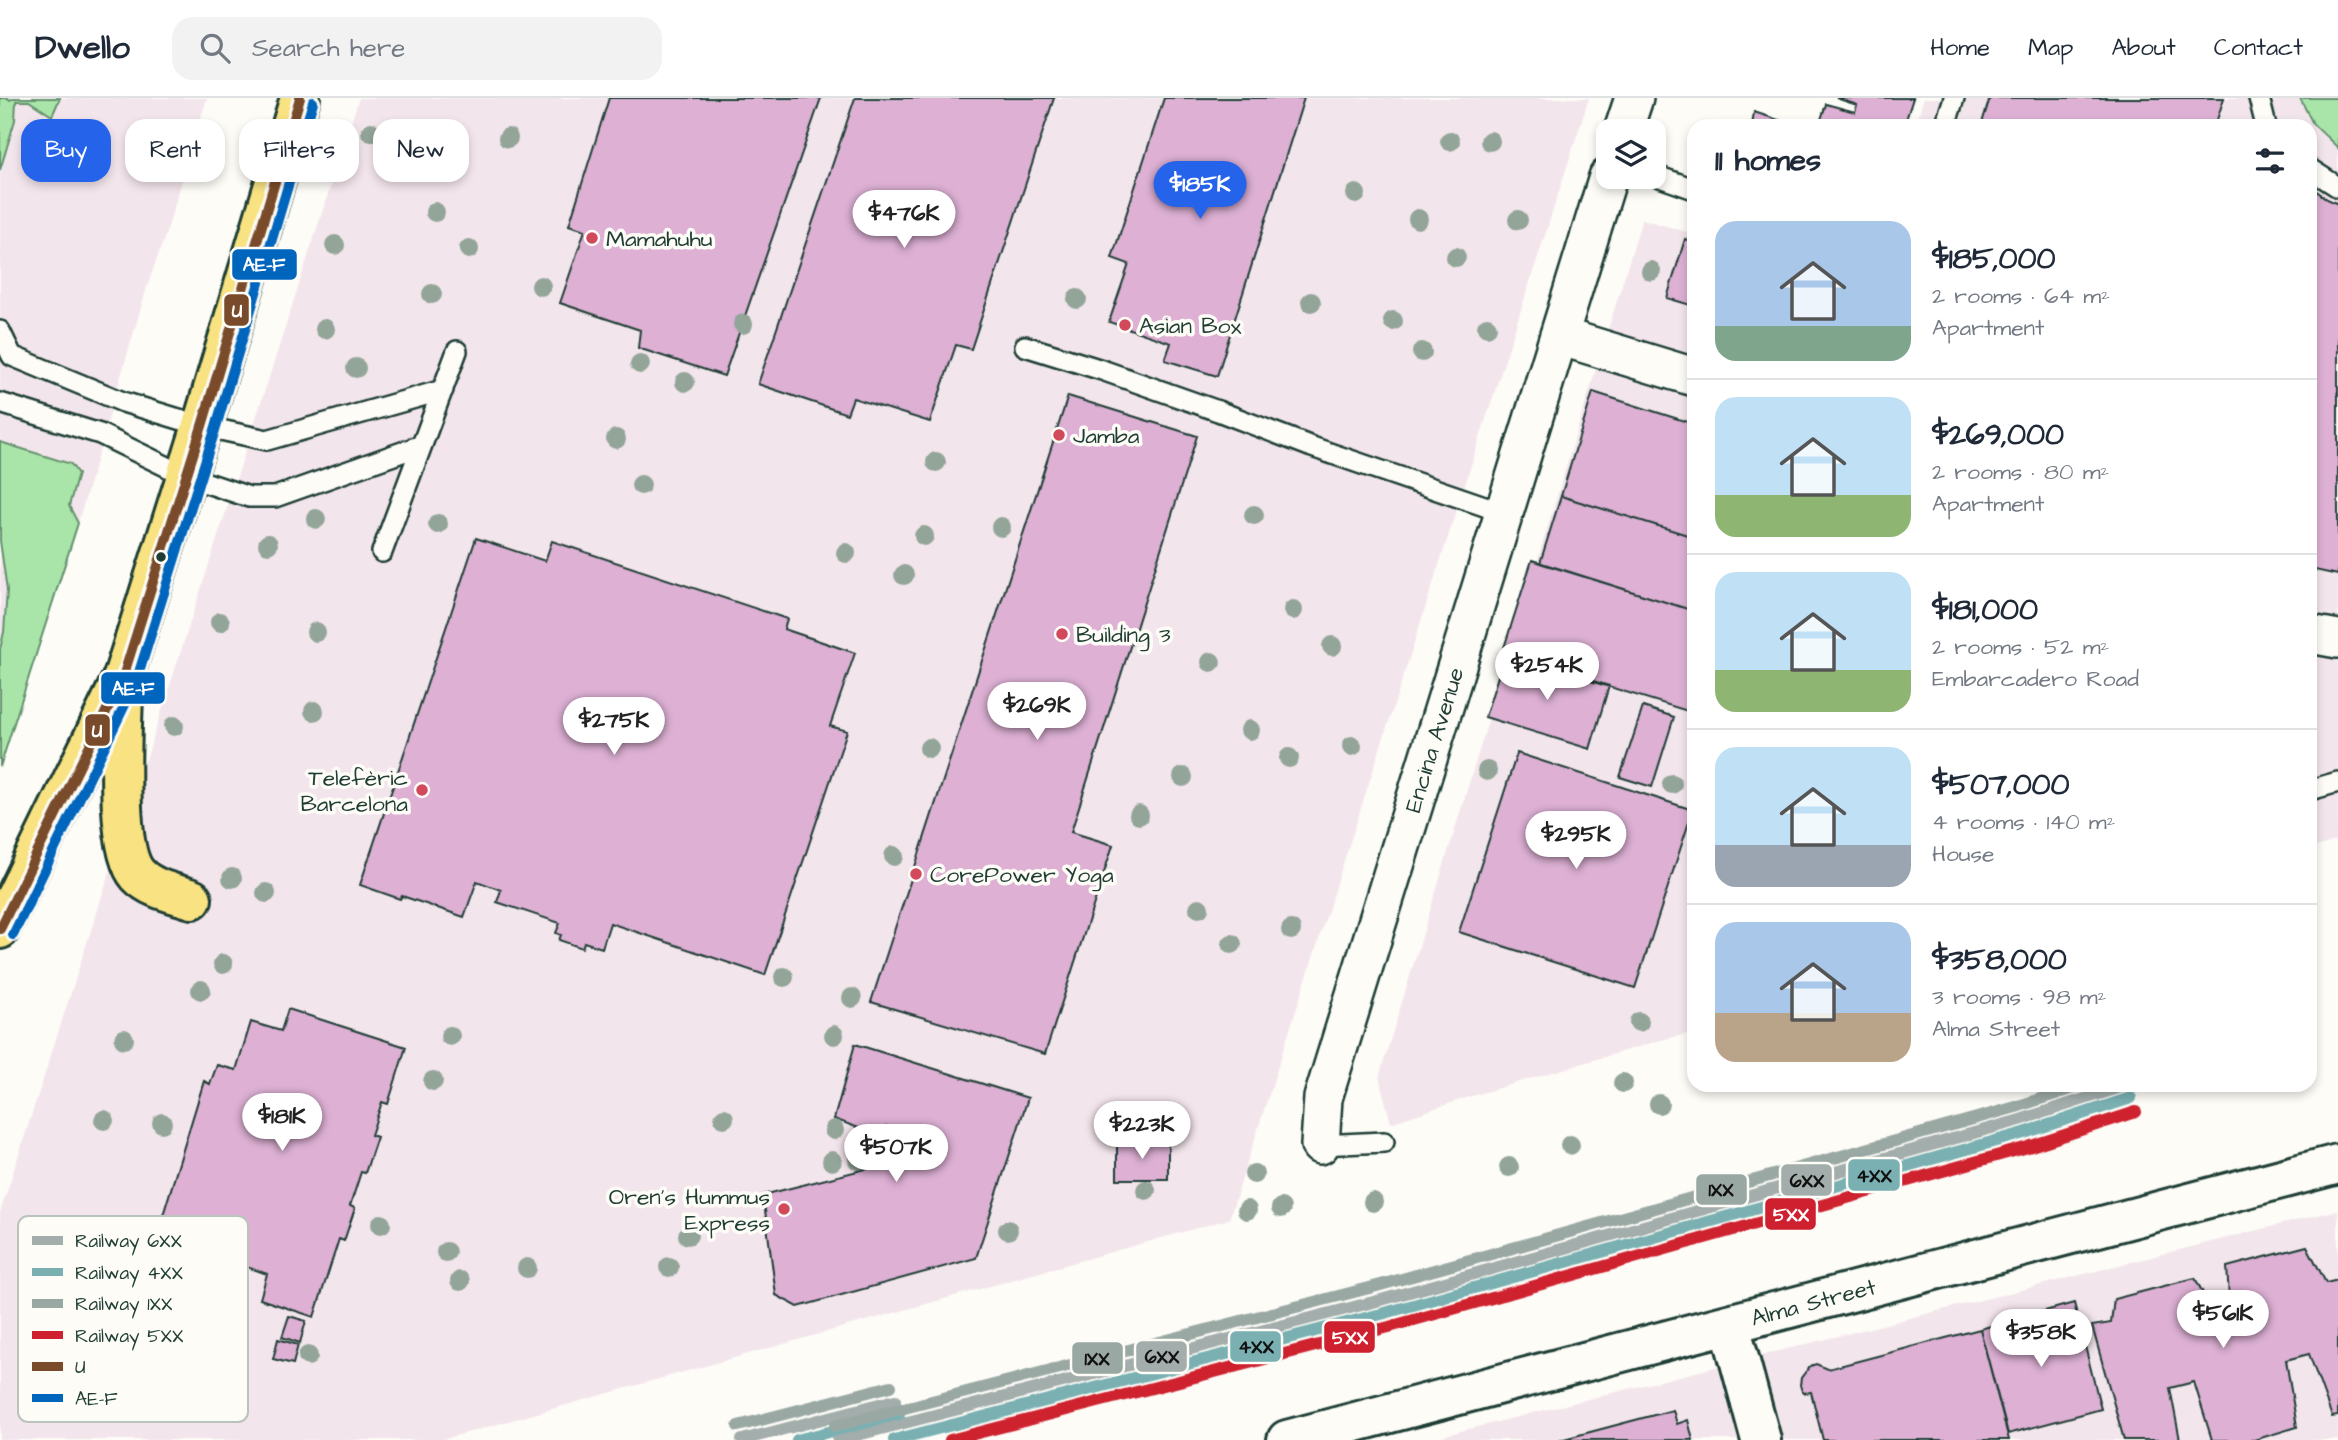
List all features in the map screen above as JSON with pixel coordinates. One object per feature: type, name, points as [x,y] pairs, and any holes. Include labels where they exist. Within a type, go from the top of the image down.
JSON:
[{"type":"main road","points":[[0,929],[123,677],[202,426],[300,98]]},
{"type":"main road","points":[[123,677],[122,811],[129,859],[146,882],[192,899]]},
{"type":"main road","name":"Alma Street","points":[[1287,1440],[2338,1164]]},
{"type":"main road","points":[[1730,1325],[1761,1440]]},
{"type":"street","points":[[1627,119],[1634,98]]},
{"type":"street","name":"Encina Avenue","points":[[1321,1145],[1323,1098],[1604,189]]},
{"type":"street","points":[[1559,336],[1687,375]]},
{"type":"street","points":[[2317,635],[2338,639]]},
{"type":"lane","points":[[1947,119],[1954,98]]},
{"type":"lane","points":[[2259,98],[2264,119]]},
{"type":"lane","points":[[2317,174],[2338,187]]},
{"type":"lane","points":[[1666,180],[1687,187]]},
{"type":"lane","points":[[0,331],[12,356],[123,402],[202,426],[267,440],[443,390]]},
{"type":"lane","points":[[1025,346],[1102,370],[1312,447],[1505,513]]},
{"type":"lane","points":[[382,552],[457,351]]},
{"type":"lane","points":[[0,402],[100,435],[186,476],[248,497],[275,497],[422,445]]},
{"type":"lane","points":[[2317,788],[2338,782]]},
{"type":"lane","points":[[1321,1145],[1384,1142]]},
{"type":"shaded area","points":[[0,98],[207,98],[201,119],[125,119],[125,182],[182,182],[147,287],[78,523],[0,767]]},
{"type":"shaded area","points":[[359,98],[1589,98],[1229,1219],[441,1440],[0,1440],[0,1213],[332,182],[359,182],[359,119],[352,119]]},
{"type":"shaded area","points":[[1924,98],[2338,98],[2338,840],[2317,847],[2317,119],[1917,119]]},
{"type":"shaded area","points":[[1642,219],[1687,232],[1687,1034],[1472,1096],[1391,1123],[1379,1077]]},
{"type":"shaded area","points":[[2338,1210],[2338,1440],[1426,1440]]},
{"type":"green space","points":[[0,98],[60,98],[52,116],[29,101],[16,101],[15,120],[0,170]]},
{"type":"green space","points":[[2300,98],[2338,98],[2338,148],[2317,128],[2317,119],[2310,119]]},
{"type":"green space","points":[[0,442],[71,464],[78,474],[69,506],[78,523],[0,767],[0,649],[7,590],[0,541]]},
{"type":"building","points":[[609,98],[821,98],[724,376],[638,348],[640,330],[560,303],[585,230],[569,225]]},
{"type":"building","points":[[855,98],[1054,98],[971,349],[956,345],[930,422],[853,398],[847,414],[758,384]]},
{"type":"building","points":[[1164,98],[1304,98],[1217,376],[1165,360],[1171,343],[1109,322],[1129,264],[1112,258]]},
{"type":"building","points":[[1836,98],[1913,98],[1906,119],[1821,119],[1826,104],[1855,112],[1857,105]]},
{"type":"building","points":[[1990,98],[2224,98],[2217,119],[1983,119]]},
{"type":"building","points":[[1754,112],[1776,119],[1753,119]]},
{"type":"building","points":[[2317,191],[2338,204],[2338,575],[2317,570]]},
{"type":"building","points":[[1685,239],[1687,304],[1667,298]]},
{"type":"building","points":[[1593,392],[1687,422],[1687,535],[1561,496]]},
{"type":"building","name":"Building 3","points":[[1068,396],[1197,436],[1071,832],[1113,845],[1045,1054],[871,1002]]},
{"type":"building","points":[[1561,496],[1687,535],[1687,609],[1540,563]]},
{"type":"building","points":[[476,538],[545,561],[552,541],[787,619],[784,629],[855,653],[830,726],[847,731],[765,975],[610,923],[602,948],[584,942],[582,948],[559,940],[561,935],[556,933],[560,923],[497,902],[501,890],[477,881],[464,917],[360,885]]},
{"type":"building","points":[[1532,560],[1687,609],[1687,711],[1502,654]]},
{"type":"building","points":[[1505,654],[1609,686],[1590,749],[1485,717]]},
{"type":"building","points":[[1643,707],[1674,717],[1652,787],[1620,777]]},
{"type":"building","points":[[1517,753],[1687,808],[1687,828],[1635,988],[1459,932]]},
{"type":"building","points":[[288,1009],[406,1047],[388,1104],[382,1102],[371,1135],[377,1137],[365,1173],[361,1172],[350,1206],[355,1208],[344,1241],[339,1239],[314,1317],[260,1299],[267,1274],[248,1267],[248,1216],[163,1216],[204,1081],[210,1084],[217,1065],[236,1070],[251,1022],[281,1031]]},
{"type":"building","points":[[855,1044],[1028,1098],[976,1258],[798,1307],[776,1295],[763,1195],[929,1153],[932,1143],[886,1126],[883,1137],[834,1119]]},
{"type":"building","points":[[1117,1143],[1168,1143],[1168,1179],[1117,1179]]},
{"type":"building","points":[[2307,1246],[2326,1283],[2338,1280],[2338,1416],[2332,1417],[2309,1354],[2286,1360],[2297,1427],[2254,1440],[2212,1440],[2194,1382],[2170,1388],[2180,1440],[2124,1440],[2092,1326],[2111,1323],[2114,1299],[2195,1278],[2215,1316],[2230,1311],[2227,1267]]},
{"type":"building","points":[[2074,1303],[2101,1409],[2008,1434],[1980,1329]]},
{"type":"building","points":[[289,1316],[306,1321],[300,1343],[282,1337]]},
{"type":"building","points":[[1980,1329],[2009,1440],[1823,1440],[1811,1392],[1802,1391],[1800,1385],[1801,1378],[1810,1366],[1816,1364],[1828,1369]]},
{"type":"building","points":[[278,1339],[298,1345],[293,1364],[273,1359]]},
{"type":"building","points":[[1673,1410],[1677,1424],[1688,1420],[1693,1440],[1560,1440]]},
{"type":"rail line","name":"1XX","points":[[835,1426],[1377,1286],[2016,1107],[2061,1092]]},
{"type":"rail line","name":"6XX","points":[[838,1440],[1381,1300],[2020,1120],[2106,1092]]},
{"type":"rail line","name":"4XX","points":[[894,1440],[1385,1313],[2024,1133],[2131,1098]]},
{"type":"rail line","name":"5XX","points":[[950,1440],[1389,1327],[2028,1147],[2136,1112]]},
{"type":"rail line","name":"1XX","points":[[738,1426],[891,1386]]},
{"type":"rail line","name":"6XX","points":[[742,1440],[895,1400]]},
{"type":"rail line","name":"4XX","points":[[797,1440],[899,1414]]},
{"type":"transit line","name":"U","points":[[0,929],[123,677],[202,426],[300,98]]},
{"type":"transit line","name":"AE-F","points":[[13,935],[136,682],[313,102]]},
{"type":"place","name":"Mamahuhu","points":[[592,238]]},
{"type":"place","name":"Asian Box","points":[[1125,325]]},
{"type":"place","name":"Jamba","points":[[1059,435]]},
{"type":"place","name":"Building 3","points":[[1062,634]]},
{"type":"place","name":"Telefèric Barcelona","points":[[422,790]]},
{"type":"place","name":"CorePower Yoga","points":[[916,874]]},
{"type":"place","name":"Oren’s Hummus Express","points":[[784,1209]]}]
